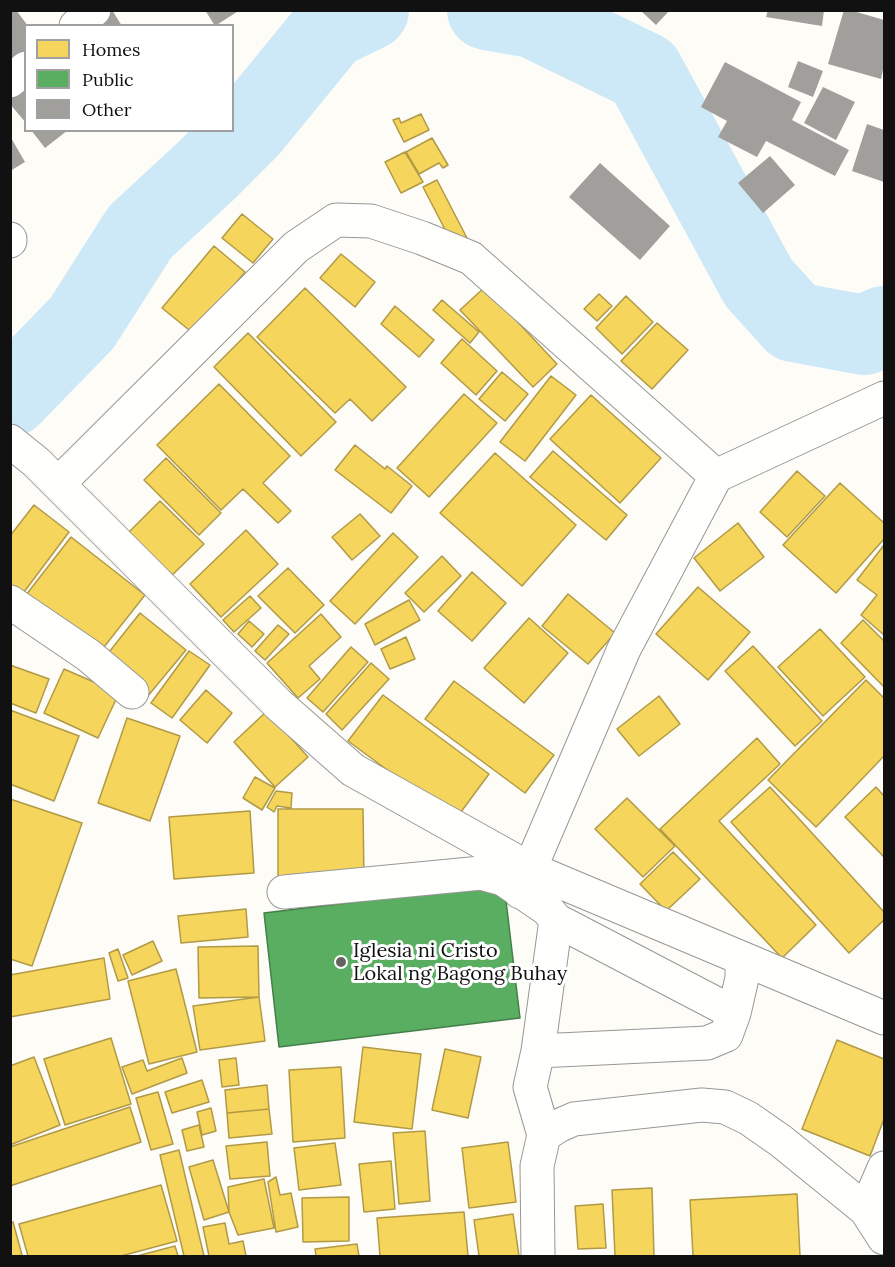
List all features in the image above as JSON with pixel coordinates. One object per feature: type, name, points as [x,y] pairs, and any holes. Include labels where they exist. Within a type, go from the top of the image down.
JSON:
[{"type":"street","points":[[78,24],[94,10]]},
{"type":"street","points":[[10,81],[24,70]]},
{"type":"street","points":[[47,473],[296,247],[336,220],[371,221],[471,258],[716,476]]},
{"type":"street","points":[[525,881],[624,649],[716,476],[885,398]]},
{"type":"street","points":[[10,441],[47,473],[279,705],[353,770],[525,881],[742,959],[885,1018]]},
{"type":"street","points":[[10,602],[88,655],[132,692]]},
{"type":"street","points":[[284,892],[481,873],[503,879],[525,881],[556,920],[734,1013]]},
{"type":"street","points":[[538,1257],[537,1166],[544,1135],[530,1088],[538,1052],[556,920]]},
{"type":"street","points":[[538,1052],[706,1043],[726,1035],[742,978],[742,959]]},
{"type":"street","points":[[544,1135],[574,1119],[702,1105],[725,1107],[748,1118],[781,1141],[866,1210],[885,1238]]},
{"type":"street","points":[[866,1210],[885,1168]]},
{"type":"building: Homes","points":[[421,114],[429,130],[404,142],[393,120],[399,118],[401,123]]},
{"type":"building: Homes","points":[[432,138],[448,165],[443,168],[439,163],[419,174],[406,152]]},
{"type":"building: Homes","points":[[405,152],[423,182],[401,193],[385,162]]},
{"type":"building: Homes","points":[[437,180],[467,238],[453,245],[423,187]]},
{"type":"building: Homes","points":[[242,214],[273,239],[253,263],[222,238]]},
{"type":"building: Homes","points":[[214,246],[245,272],[194,334],[162,308]]},
{"type":"building: Homes","points":[[341,254],[375,282],[355,307],[320,278]]},
{"type":"building: Homes","points":[[485,287],[557,364],[533,387],[460,310]]},
{"type":"building: Homes","points":[[305,288],[406,387],[372,421],[350,399],[335,413],[257,337]]},
{"type":"building: Homes","points":[[599,294],[612,306],[597,321],[584,309]]},
{"type":"building: Homes","points":[[626,296],[653,322],[622,354],[596,328]]},
{"type":"building: Homes","points":[[442,300],[479,332],[470,343],[433,310]]},
{"type":"building: Homes","points":[[395,306],[434,340],[419,357],[381,324]]},
{"type":"building: Homes","points":[[657,323],[688,350],[652,389],[621,361]]},
{"type":"building: Homes","points":[[248,333],[336,422],[301,456],[214,367]]},
{"type":"building: Homes","points":[[462,339],[497,371],[476,395],[441,363]]},
{"type":"building: Homes","points":[[502,372],[528,394],[505,421],[479,399]]},
{"type":"building: Homes","points":[[551,376],[576,395],[525,461],[500,442]]},
{"type":"building: Homes","points":[[219,384],[290,456],[263,483],[291,511],[278,523],[243,489],[221,510],[157,445]]},
{"type":"building: Homes","points":[[464,394],[497,423],[429,497],[397,468]]},
{"type":"building: Homes","points":[[591,395],[661,458],[620,503],[550,439]]},
{"type":"building: Homes","points":[[355,445],[385,469],[387,466],[412,486],[391,513],[335,470]]},
{"type":"building: Homes","points":[[553,451],[627,515],[606,540],[530,477]]},
{"type":"building: Homes","points":[[495,453],[576,525],[522,586],[440,513]]},
{"type":"building: Homes","points":[[166,458],[221,513],[199,535],[144,480]]},
{"type":"building: Homes","points":[[797,471],[825,496],[787,537],[760,512]]},
{"type":"building: Homes","points":[[840,483],[884,523],[884,539],[836,593],[783,545]]},
{"type":"building: Homes","points":[[160,501],[204,544],[165,582],[122,539]]},
{"type":"building: Homes","points":[[34,505],[69,532],[21,596],[10,589],[10,536]]},
{"type":"building: Homes","points":[[360,514],[380,536],[352,560],[332,537]]},
{"type":"building: Homes","points":[[738,523],[764,557],[720,591],[694,558]]},
{"type":"building: Homes","points":[[246,530],[278,564],[221,617],[190,584]]},
{"type":"building: Homes","points":[[393,533],[418,557],[355,624],[330,601]]},
{"type":"building: Homes","points":[[71,537],[145,595],[100,652],[26,595]]},
{"type":"building: Homes","points":[[884,545],[884,635],[861,615],[877,595],[857,580]]},
{"type":"building: Homes","points":[[442,556],[461,576],[424,612],[405,593]]},
{"type":"building: Homes","points":[[288,568],[324,605],[295,633],[258,596]]},
{"type":"building: Homes","points":[[472,572],[506,603],[472,641],[438,611]]},
{"type":"building: Homes","points":[[698,587],[750,632],[708,680],[656,634]]},
{"type":"building: Homes","points":[[568,594],[615,633],[588,664],[542,626]]},
{"type":"building: Homes","points":[[250,596],[261,608],[234,632],[223,620]]},
{"type":"building: Homes","points":[[409,600],[420,620],[375,645],[365,624]]},
{"type":"building: Homes","points":[[140,613],[186,650],[147,697],[102,661]]},
{"type":"building: Homes","points":[[321,614],[341,637],[309,666],[320,679],[298,698],[267,663]]},
{"type":"building: Homes","points":[[529,618],[568,653],[524,703],[484,668]]},
{"type":"building: Homes","points":[[863,620],[884,641],[884,687],[841,643]]},
{"type":"building: Homes","points":[[249,621],[264,634],[252,647],[238,634]]},
{"type":"building: Homes","points":[[278,625],[289,634],[265,660],[255,651]]},
{"type":"building: Homes","points":[[820,629],[865,677],[823,716],[778,667]]},
{"type":"building: Homes","points":[[406,637],[415,659],[390,669],[381,649]]},
{"type":"building: Homes","points":[[753,646],[822,721],[795,746],[725,671]]},
{"type":"building: Homes","points":[[351,647],[368,662],[323,712],[307,698]]},
{"type":"building: Homes","points":[[189,651],[210,665],[172,718],[151,703]]},
{"type":"building: Homes","points":[[371,663],[389,679],[342,730],[326,714]]},
{"type":"building: Homes","points":[[10,665],[49,679],[36,713],[10,703]]},
{"type":"building: Homes","points":[[64,669],[119,693],[98,738],[44,713]]},
{"type":"building: Homes","points":[[866,680],[884,698],[884,756],[816,827],[768,780]]},
{"type":"building: Homes","points":[[454,681],[554,755],[525,793],[425,719]]},
{"type":"building: Homes","points":[[206,690],[232,713],[207,743],[180,720]]},
{"type":"building: Homes","points":[[383,695],[489,774],[455,820],[348,741]]},
{"type":"building: Homes","points":[[659,696],[680,724],[639,756],[617,729]]},
{"type":"building: Homes","points":[[10,710],[79,736],[54,801],[10,784]]},
{"type":"building: Homes","points":[[267,711],[308,757],[275,787],[234,742]]},
{"type":"building: Homes","points":[[127,718],[180,736],[150,821],[98,803]]},
{"type":"building: Homes","points":[[757,738],[780,764],[719,821],[816,925],[782,958],[660,829]]},
{"type":"building: Homes","points":[[255,777],[275,788],[262,810],[243,798]]},
{"type":"building: Homes","points":[[770,787],[884,912],[884,920],[849,953],[731,822]]},
{"type":"building: Homes","points":[[876,787],[884,796],[884,857],[845,817]]},
{"type":"building: Homes","points":[[276,791],[292,793],[291,808],[277,806],[274,812],[267,807]]},
{"type":"building: Homes","points":[[627,798],[675,846],[643,877],[595,829]]},
{"type":"building: Homes","points":[[10,799],[82,823],[32,966],[10,959]]},
{"type":"building: Homes","points":[[278,809],[363,809],[364,880],[278,880]]},
{"type":"building: Homes","points":[[250,811],[254,873],[174,879],[169,817]]},
{"type":"building: Homes","points":[[673,852],[700,879],[666,911],[640,884]]},
{"type":"building: Homes","points":[[246,909],[248,937],[181,943],[178,916]]},
{"type":"building: Homes","points":[[153,941],[162,961],[132,975],[123,955]]},
{"type":"building: Homes","points":[[258,946],[259,997],[199,998],[198,947]]},
{"type":"building: Homes","points":[[118,949],[128,978],[118,981],[109,953]]},
{"type":"building: Homes","points":[[104,958],[110,999],[10,1017],[10,975]]},
{"type":"building: Homes","points":[[176,969],[197,1052],[149,1064],[128,981]]},
{"type":"building: Homes","points":[[259,997],[265,1041],[200,1050],[193,1006]]},
{"type":"building: Homes","points":[[111,1038],[131,1104],[65,1125],[44,1059]]},
{"type":"building: Homes","points":[[837,1040],[884,1059],[884,1119],[870,1156],[802,1129]]},
{"type":"building: Homes","points":[[363,1047],[421,1054],[412,1129],[354,1122]]},
{"type":"building: Homes","points":[[445,1049],[481,1057],[468,1118],[432,1110]]},
{"type":"building: Homes","points":[[34,1057],[60,1125],[10,1145],[10,1066]]},
{"type":"building: Homes","points":[[182,1058],[187,1073],[132,1094],[122,1067],[143,1060],[147,1071]]},
{"type":"building: Homes","points":[[236,1058],[239,1085],[222,1087],[219,1060]]},
{"type":"building: Homes","points":[[341,1067],[345,1138],[293,1142],[289,1070]]},
{"type":"building: Homes","points":[[202,1080],[209,1102],[172,1113],[165,1092]]},
{"type":"building: Homes","points":[[267,1085],[269,1109],[227,1113],[225,1090]]},
{"type":"building: Homes","points":[[158,1092],[173,1144],[151,1150],[136,1098]]},
{"type":"building: Homes","points":[[130,1107],[141,1142],[10,1186],[10,1147]]},
{"type":"building: Homes","points":[[211,1108],[216,1131],[202,1135],[197,1112]]},
{"type":"building: Homes","points":[[269,1109],[272,1134],[229,1138],[227,1113]]},
{"type":"building: Homes","points":[[199,1125],[204,1147],[187,1151],[182,1130]]},
{"type":"building: Homes","points":[[425,1131],[430,1201],[399,1204],[393,1133]]},
{"type":"building: Homes","points":[[267,1142],[270,1176],[230,1179],[226,1146]]},
{"type":"building: Homes","points":[[508,1142],[516,1202],[469,1208],[462,1148]]},
{"type":"building: Homes","points":[[335,1143],[341,1185],[299,1190],[294,1148]]},
{"type":"building: Homes","points":[[179,1150],[204,1256],[184,1256],[160,1155]]},
{"type":"building: Homes","points":[[213,1160],[229,1212],[204,1220],[189,1167]]},
{"type":"building: Homes","points":[[391,1161],[395,1209],[364,1212],[359,1164]]},
{"type":"building: Homes","points":[[276,1177],[280,1195],[291,1193],[298,1227],[276,1232],[268,1182]]},
{"type":"building: Homes","points":[[264,1179],[274,1228],[238,1235],[229,1212],[228,1187]]},
{"type":"building: Homes","points":[[161,1185],[177,1241],[121,1256],[28,1256],[19,1224]]},
{"type":"building: Homes","points":[[652,1188],[654,1256],[615,1256],[612,1190]]},
{"type":"building: Homes","points":[[797,1194],[800,1256],[693,1256],[690,1200]]},
{"type":"building: Homes","points":[[349,1197],[349,1241],[303,1242],[302,1198]]},
{"type":"building: Homes","points":[[603,1204],[606,1248],[578,1249],[575,1206]]},
{"type":"building: Homes","points":[[464,1212],[468,1256],[380,1256],[377,1218]]},
{"type":"building: Homes","points":[[513,1214],[519,1256],[479,1256],[474,1220]]},
{"type":"building: Homes","points":[[13,1222],[22,1255],[18,1256],[10,1256],[10,1223]]},
{"type":"building: Homes","points":[[225,1223],[229,1244],[243,1241],[246,1256],[209,1256],[203,1227]]},
{"type":"building: Homes","points":[[357,1244],[359,1256],[316,1256],[315,1249]]},
{"type":"building: Homes","points":[[175,1246],[178,1256],[137,1256]]},
{"type":"building: Public","points":[[504,884],[520,1018],[279,1047],[264,913]]},
{"type":"building: Other","points":[[10,10],[16,10],[26,24],[24,24],[24,60],[10,67]]},
{"type":"building: Other","points":[[101,10],[112,10],[121,24],[83,24]]},
{"type":"building: Other","points":[[205,10],[240,10],[218,24],[214,24]]},
{"type":"building: Other","points":[[640,10],[670,10],[656,25]]},
{"type":"building: Other","points":[[768,10],[824,10],[822,26],[766,17]]},
{"type":"building: Other","points":[[844,10],[884,20],[884,65],[881,79],[828,64]]},
{"type":"building: Other","points":[[798,61],[823,71],[813,97],[788,87]]},
{"type":"building: Other","points":[[725,62],[801,102],[792,120],[849,150],[835,176],[766,141],[757,157],[718,137],[727,121],[701,107]]},
{"type":"building: Other","points":[[24,80],[24,121],[10,104],[10,90]]},
{"type":"building: Other","points":[[823,87],[855,102],[836,140],[804,123]]},
{"type":"building: Other","points":[[867,124],[884,130],[884,182],[852,171]]},
{"type":"building: Other","points":[[33,132],[65,132],[45,148]]},
{"type":"building: Other","points":[[10,136],[25,162],[10,171]]},
{"type":"building: Other","points":[[770,156],[795,185],[763,213],[738,183]]},
{"type":"building: Other","points":[[600,163],[670,226],[640,260],[569,197]]},
{"type":"waterway","points":[[10,397],[82,323],[140,232],[249,128],[330,29],[369,10]]},
{"type":"waterway","points":[[487,10],[533,18],[644,72],[758,282],[794,322],[864,335],[884,326]]},
{"type":"place","name":"Iglesia ni Cristo Lokal ng Bagong Buhay","points":[[341,962]]}]
